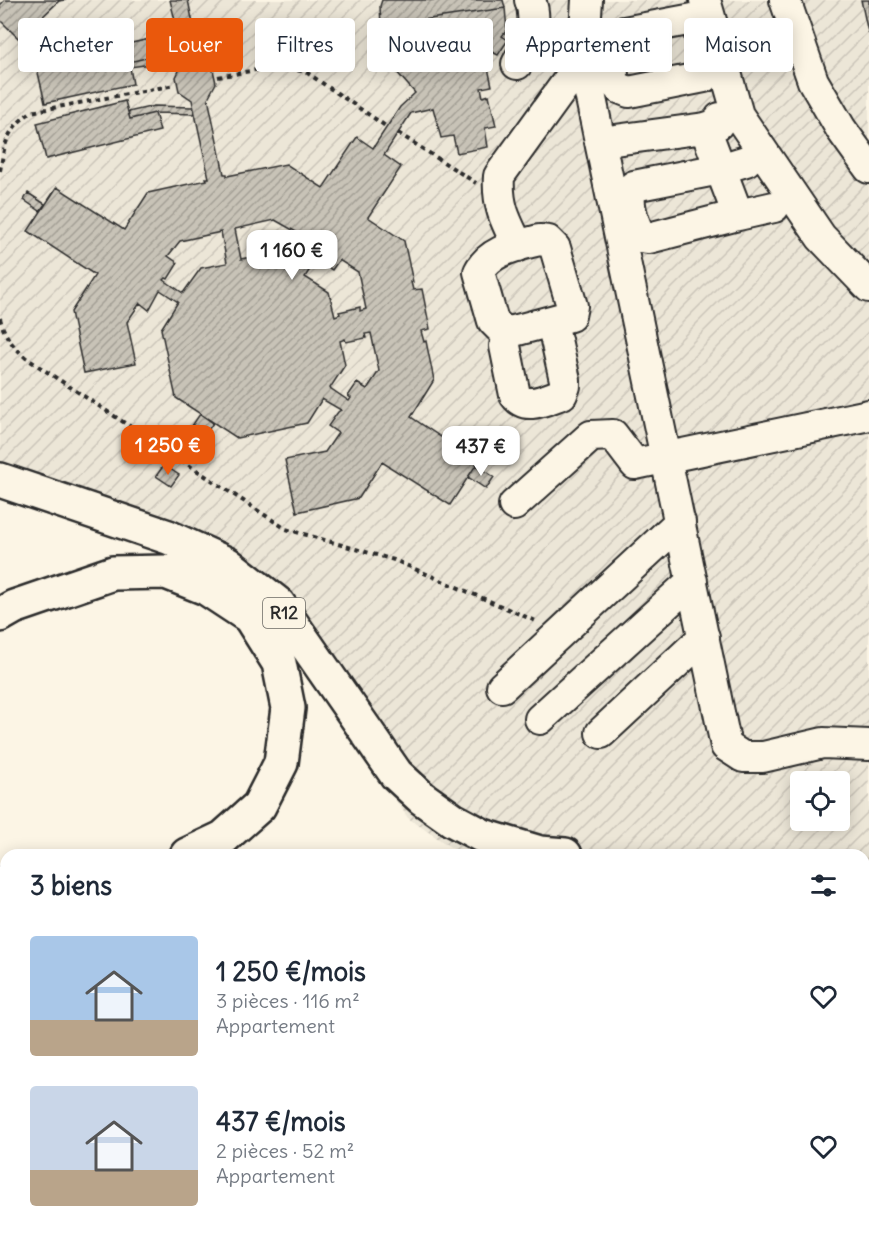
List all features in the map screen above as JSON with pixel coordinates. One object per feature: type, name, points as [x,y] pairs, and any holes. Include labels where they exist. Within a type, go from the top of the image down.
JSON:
[{"type":"main road","name":"R12","points":[[0,480],[168,537],[227,564],[278,604],[396,774],[422,798],[453,820],[483,836],[527,849]]},
{"type":"main road","name":"R12","points":[[0,615],[14,607],[113,573],[166,572],[206,588],[250,617],[279,663],[288,708],[281,763],[259,806],[223,838],[199,849]]},
{"type":"street","points":[[530,0],[533,18]]},
{"type":"street","points":[[586,18],[587,0]]},
{"type":"street","points":[[785,0],[813,81],[841,129],[869,168]]},
{"type":"street","points":[[600,142],[705,128],[718,124],[720,115],[706,74],[704,11]]},
{"type":"street","points":[[704,11],[619,33],[612,37],[613,80],[619,88],[629,92],[704,77],[706,74]]},
{"type":"street","points":[[704,11],[738,115],[821,237],[869,286]]},
{"type":"street","points":[[518,246],[501,212],[499,176],[574,72]]},
{"type":"street","points":[[585,72],[726,746],[743,757],[763,757],[823,743],[869,745]]},
{"type":"street","points":[[705,128],[733,165],[738,215]]},
{"type":"street","points":[[733,165],[634,186],[629,192],[628,200],[641,237],[649,238],[774,207]]},
{"type":"street","points":[[539,240],[548,241],[555,248],[572,306],[570,316],[510,332],[501,329],[493,321],[479,272],[484,261],[495,254],[518,246],[539,240]]},
{"type":"street","points":[[506,346],[515,395],[519,401],[527,405],[562,394],[565,380],[552,322]]},
{"type":"street","points":[[514,505],[591,436],[613,435],[635,464],[869,415]]},
{"type":"street","points":[[502,687],[680,522]]},
{"type":"street","points":[[540,720],[692,581]]},
{"type":"street","points":[[601,733],[704,637]]},
{"type":"path","points":[[218,77],[278,66],[306,72],[387,127]]},
{"type":"path","points":[[0,171],[6,140],[14,126],[30,112],[175,85]]},
{"type":"path","points":[[398,133],[499,198]]},
{"type":"path","points":[[0,318],[3,331],[12,345],[26,358],[286,529],[328,539],[394,560],[561,632]]},
{"type":"shaded area","points":[[0,0],[869,0],[869,849],[453,849],[408,818],[319,686],[218,574],[0,484]]},
{"type":"building","points":[[5,0],[66,0],[59,1],[41,18],[18,18],[18,38],[0,20],[0,5]]},
{"type":"building","points":[[170,0],[188,0],[192,18],[174,18]]},
{"type":"building","points":[[382,0],[503,0],[505,8],[436,18],[381,18]]},
{"type":"building","points":[[861,0],[869,0],[869,34],[867,28]]},
{"type":"building","points":[[505,8],[505,32],[502,36],[505,38],[505,44],[498,55],[493,52],[493,18],[436,18]]},
{"type":"building","points":[[146,40],[146,58],[134,61],[134,43]]},
{"type":"building","points":[[146,58],[146,65],[134,66],[134,61]]},
{"type":"building","points":[[38,72],[131,72],[133,84],[45,103]]},
{"type":"building","points":[[178,72],[213,72],[216,83],[208,98],[224,174],[227,176],[286,164],[323,188],[357,137],[373,148],[400,107],[415,93],[397,72],[489,72],[492,86],[481,88],[483,97],[489,95],[496,126],[485,128],[488,147],[457,153],[453,136],[441,138],[433,108],[411,113],[384,155],[401,167],[368,217],[404,241],[413,290],[422,289],[430,329],[421,331],[424,342],[426,341],[434,380],[411,417],[478,462],[450,505],[382,462],[359,498],[297,512],[285,460],[325,452],[338,433],[328,426],[341,410],[322,399],[307,423],[237,438],[176,398],[161,329],[178,302],[160,290],[149,310],[140,303],[127,322],[136,363],[84,373],[71,312],[95,275],[28,231],[57,187],[124,230],[148,193],[209,178],[192,100],[179,91],[176,77]],"holes":[[[275,220],[298,233],[291,244],[305,253],[306,250],[309,252],[297,271],[269,253],[241,259],[235,229]],[[221,232],[227,263],[201,268],[183,293],[164,280],[168,279],[178,263],[168,256],[180,241]],[[317,258],[320,259],[319,262],[332,270],[339,260],[358,272],[366,309],[360,311],[360,307],[339,312],[340,314],[335,316],[329,292],[305,277]],[[371,333],[379,371],[367,389],[357,383],[348,396],[351,398],[349,401],[330,388],[345,365],[340,341],[366,338],[365,334]]]},
{"type":"building","points":[[125,101],[130,119],[155,113],[160,131],[46,159],[37,123]]},
{"type":"building","points":[[154,106],[193,107],[195,114],[155,113],[130,119],[128,112]]},
{"type":"building","points":[[28,193],[45,204],[40,211],[24,200]]},
{"type":"building","points":[[200,414],[213,423],[198,445],[185,436]]},
{"type":"building","points":[[164,465],[179,475],[171,486],[156,476]]},
{"type":"building","points":[[476,465],[494,477],[486,489],[468,477]]}]
